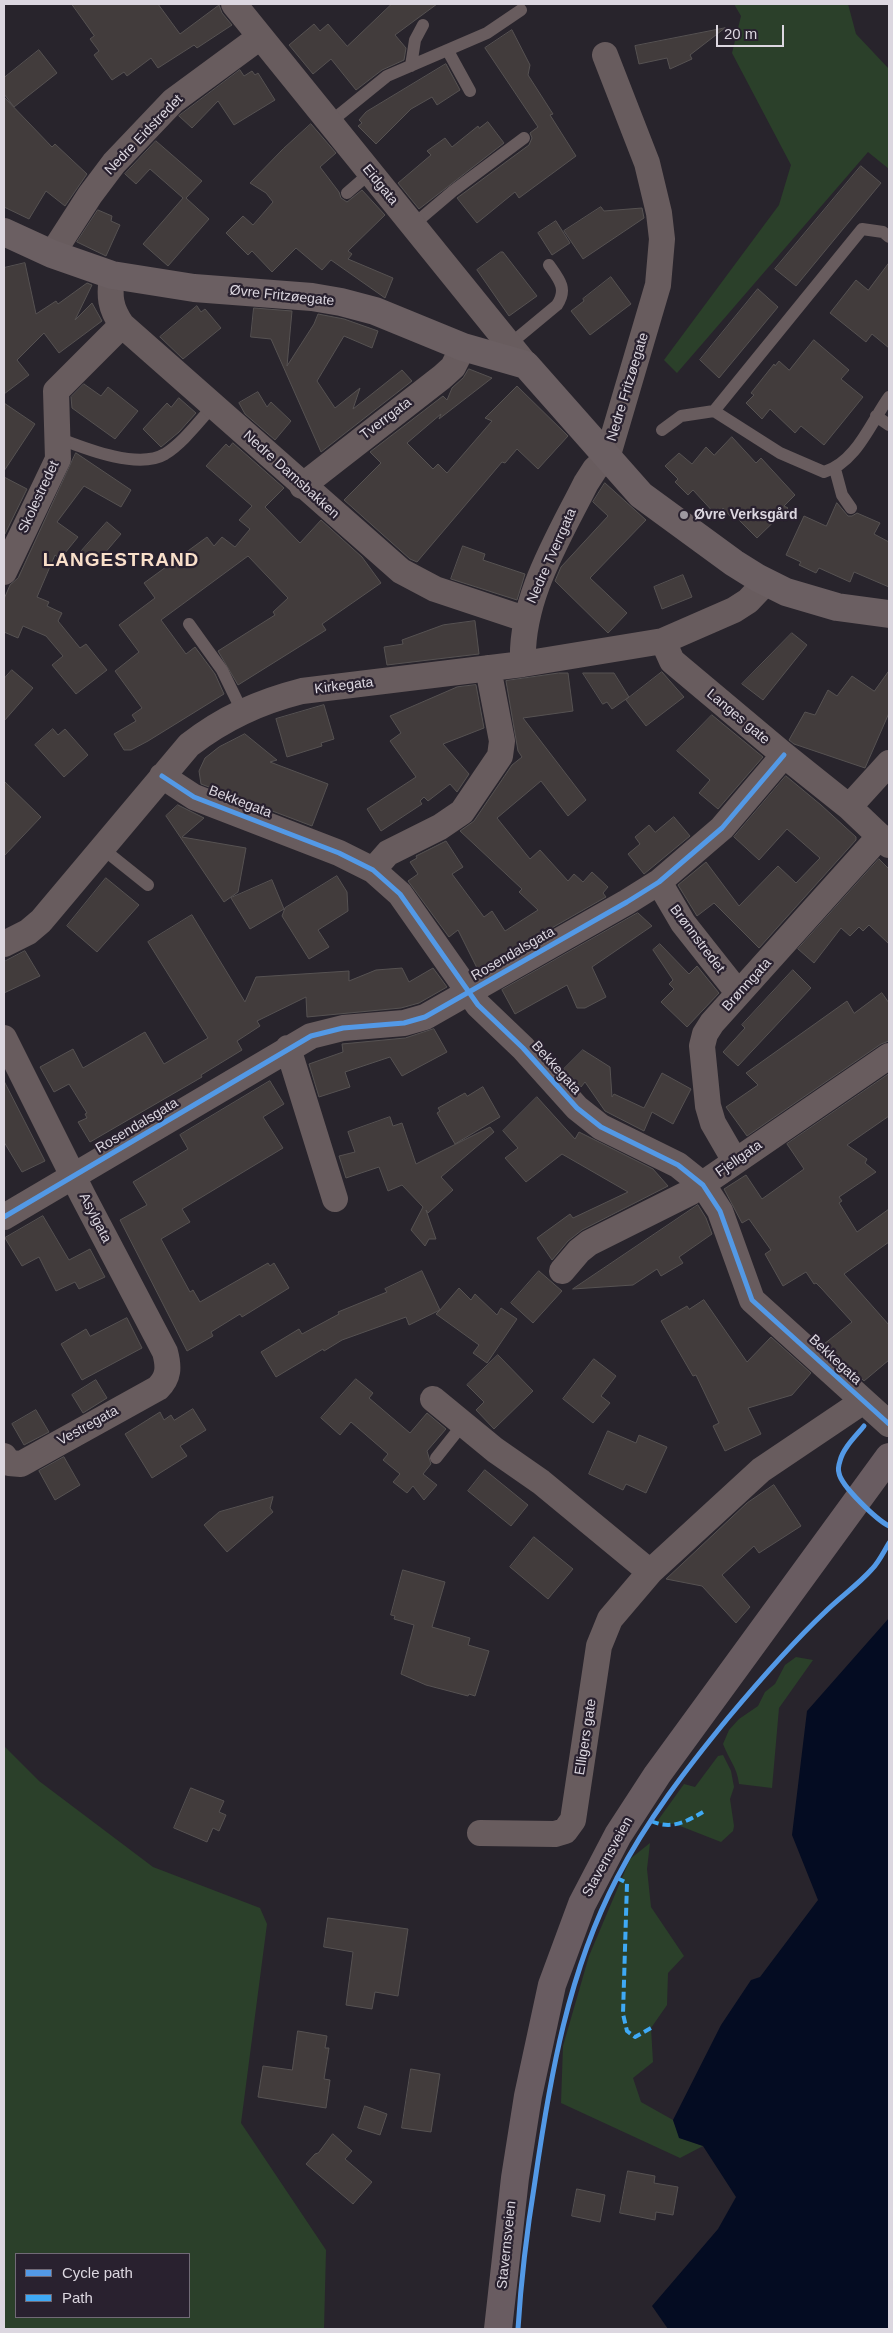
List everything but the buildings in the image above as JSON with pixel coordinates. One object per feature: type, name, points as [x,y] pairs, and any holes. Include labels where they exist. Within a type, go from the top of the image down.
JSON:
[{"type":"main road","name":"Øvre Fritzøegate","points":[[4,232],[52,254],[112,275],[194,288],[312,297],[341,302],[375,311],[463,347],[518,354]]},
{"type":"main road","points":[[518,354],[607,458]]},
{"type":"main road","name":"Nedre Fritzøegate","points":[[607,458],[641,495],[786,592],[837,607],[889,614]]},
{"type":"main road","name":"Stavernsveien","points":[[498,2329],[514,2178],[528,2096],[552,1985],[582,1904],[618,1835],[657,1775],[889,1457]]},
{"type":"street","name":"Eidgata","points":[[234,4],[518,354]]},
{"type":"street","name":"Nedre Eidstredet","points":[[52,254],[90,195],[120,156],[174,101],[260,37]]},
{"type":"street","name":"Nedre Fritzøegate","points":[[605,55],[647,163],[660,214],[662,239],[658,285],[607,458]]},
{"type":"street","name":"Nedre Damsbakken","points":[[112,275],[110,302],[122,326],[214,405],[302,486],[413,578],[434,589],[525,619]]},
{"type":"street","name":"Skolestredet","points":[[4,572],[58,458],[56,391],[122,326]]},
{"type":"street","name":"Tverrgata","points":[[302,486],[442,377],[453,367],[463,347]]},
{"type":"street","name":"Nedre Tverrgata","points":[[522,664],[525,619],[534,594],[586,483],[595,469],[607,458]]},
{"type":"street","name":"Kirkegata","points":[[4,944],[28,932],[41,921],[189,745],[209,729],[242,711],[269,699],[302,691],[522,664],[663,641],[734,610],[748,601],[763,577]]},
{"type":"street","name":"Langes gate","points":[[663,641],[672,661],[784,755],[849,806],[884,841]]},
{"type":"street","points":[[373,870],[388,853],[440,827],[462,812],[500,756],[502,740],[488,668]]},
{"type":"street","name":"Rosendalsgata","points":[[4,1217],[311,1036],[335,1030],[415,1021],[425,1017],[659,882],[722,828],[784,755]]},
{"type":"street","points":[[849,806],[889,763]]},
{"type":"street","name":"Bekkegata","points":[[162,776],[194,797],[339,853],[373,870],[400,894],[468,993],[543,1069],[588,1119],[678,1165],[703,1185],[720,1211],[752,1300],[862,1402],[889,1424]]},
{"type":"street","name":"Brønngata","points":[[735,1161],[721,1140],[709,1110],[702,1046],[705,1034],[712,1023],[740,992],[884,841]]},
{"type":"street","name":"Brønnstredet","points":[[659,882],[683,923],[732,985],[740,992]]},
{"type":"street","name":"Asylgata","points":[[4,1038],[165,1352],[168,1373]]},
{"type":"street","points":[[288,1048],[336,1199]]},
{"type":"street","name":"Fjellgata","points":[[562,1271],[579,1251],[589,1243],[678,1200],[703,1185],[889,1056]]},
{"type":"street","name":"Vestregata","points":[[6,1463],[21,1464],[158,1388],[164,1382],[168,1373]]},
{"type":"street","points":[[433,1399],[494,1450],[541,1482],[650,1572]]},
{"type":"street","name":"Elligers gate","points":[[480,1834],[555,1834],[566,1831],[573,1820],[600,1646],[610,1619],[650,1572],[761,1470],[862,1402]]},
{"type":"lane","points":[[330,123],[387,76],[487,33],[521,10]]},
{"type":"lane","points":[[411,66],[415,40],[423,25]]},
{"type":"lane","points":[[448,51],[470,91]]},
{"type":"lane","points":[[413,225],[453,191],[524,138]]},
{"type":"lane","points":[[347,193],[370,173]]},
{"type":"lane","points":[[714,411],[862,229],[883,232],[889,237]]},
{"type":"lane","points":[[518,354],[562,298],[564,291],[562,283],[549,265]]},
{"type":"lane","points":[[662,430],[681,416],[714,411],[780,452],[824,472],[836,469],[862,441],[889,397]]},
{"type":"lane","points":[[58,438],[98,453],[146,459],[163,455],[173,448],[214,405]]},
{"type":"lane","points":[[876,416],[889,425]]},
{"type":"lane","points":[[836,469],[842,496],[851,508]]},
{"type":"lane","points":[[189,624],[222,670],[242,711]]},
{"type":"lane","points":[[103,849],[148,884]]},
{"type":"lane","points":[[436,1458],[463,1424]]},
{"type":"green space","points":[[734,4],[848,4],[856,34],[889,69],[889,169],[868,152],[677,373],[664,360],[779,205],[791,165],[732,53],[741,16]]},
{"type":"green space","points":[[796,1657],[813,1660],[779,1708],[772,1788],[739,1784],[735,1768],[723,1744],[729,1730],[739,1719],[758,1706],[765,1692],[775,1684],[785,1665]]},
{"type":"green space","points":[[4,1746],[39,1781],[153,1867],[260,1908],[267,1924],[241,2123],[326,2250],[324,2329],[4,2329]]},
{"type":"green space","points":[[723,1755],[731,1771],[734,1787],[730,1799],[733,1831],[721,1842],[675,1824],[656,1823],[684,1784],[695,1787],[718,1756]]},
{"type":"green space","points":[[650,1843],[647,1869],[651,1907],[684,1956],[668,1973],[667,2005],[651,2028],[653,2062],[633,2078],[641,2102],[673,2120],[680,2138],[703,2146],[680,2158],[561,2103],[563,2046],[589,1956],[630,1859]]},
{"type":"water","points":[[889,1618],[889,2329],[668,2329],[652,2306],[718,2229],[736,2197],[703,2146],[679,2138],[673,2120],[721,2025],[751,1980],[760,1977],[818,1900],[792,1835],[807,1711]]},
{"type":"marked path","points":[[651,1821],[665,1825],[678,1824],[703,1812]]},
{"type":"marked path","points":[[617,1878],[627,1883],[623,2014],[627,2031],[635,2037],[651,2028]]},
{"type":"cycle path","points":[[4,1217],[311,1036],[343,1028],[404,1023],[425,1017],[627,902],[659,882],[722,828],[784,755]]},
{"type":"cycle path","points":[[162,776],[194,797],[339,853],[373,870],[400,894],[478,1005],[523,1048],[577,1108],[601,1127],[678,1165],[703,1185],[720,1211],[752,1300],[889,1424]]},
{"type":"cycle path","points":[[864,1426],[844,1451],[839,1464],[839,1473],[846,1486],[860,1502],[883,1523],[889,1526]]},
{"type":"cycle path","points":[[518,2329],[529,2218],[547,2103],[573,1988],[600,1914],[617,1878],[654,1815],[698,1756],[787,1650],[875,1566],[889,1543]]},
{"type":"place","name":"Øvre Verksgård","points":[[684,515]]},
{"type":"district","name":"LANGESTRAND","points":[[121,561]]}]
